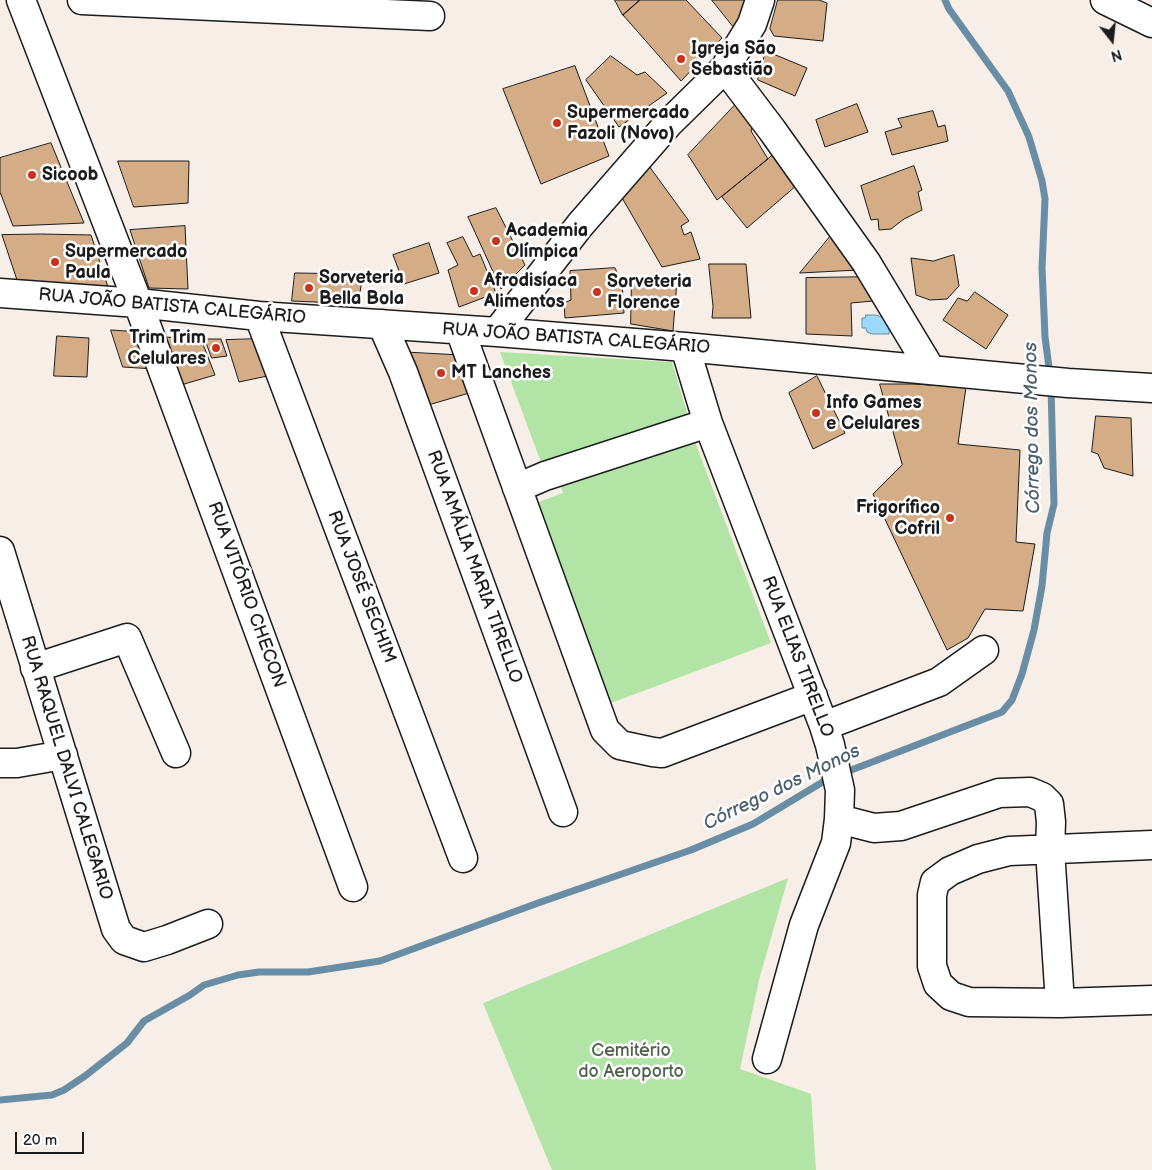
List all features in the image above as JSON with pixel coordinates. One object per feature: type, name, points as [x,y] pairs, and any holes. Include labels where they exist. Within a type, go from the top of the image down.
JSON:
[{"type":"street","name":"RUA VITÓRIO CHECON","points":[[21,0],[138,303],[353,887]]},
{"type":"street","points":[[82,0],[430,16]]},
{"type":"street","points":[[497,332],[552,260],[612,187],[668,124],[725,68],[752,24],[760,0]]},
{"type":"street","points":[[1105,0],[1152,23]]},
{"type":"street","points":[[725,68],[772,130],[866,262],[932,370]]},
{"type":"street","name":"RUA JOÃO BATISTA CALEGÁRIO","points":[[0,293],[138,303],[259,316],[685,347],[1068,383],[1152,388]]},
{"type":"street","name":"RUA JOSÉ SECHIM","points":[[259,316],[463,858]]},
{"type":"street","name":"RUA AMÁLIA MARIA TIRELLO","points":[[382,324],[406,381],[563,812]]},
{"type":"street","points":[[460,330],[605,730],[620,745],[662,753],[813,696]]},
{"type":"street","name":"RUA ELIAS TIRELLO","points":[[685,347],[708,423],[827,735],[840,790],[836,843],[804,925],[767,1059]]},
{"type":"street","points":[[516,488],[545,476],[708,423]]},
{"type":"street","name":"RUA RAQUEL DALVI CALEGARIO","points":[[0,551],[116,929],[124,940],[144,947],[208,924]]},
{"type":"street","points":[[35,668],[127,638],[176,753]]},
{"type":"street","points":[[827,735],[939,682],[984,650]]},
{"type":"street","points":[[0,763],[17,763],[63,755]]},
{"type":"street","points":[[839,819],[874,828],[901,826],[999,793],[1030,792],[1042,797],[1049,804],[1050,850],[1060,1003]]},
{"type":"street","points":[[1152,845],[1009,851],[978,858],[950,871],[935,882],[932,895],[932,966],[938,984],[951,996],[969,1002],[1060,1003],[1152,1000]]},
{"type":"green space","points":[[500,352],[672,362],[688,416],[542,465]]},
{"type":"green space","points":[[695,442],[771,643],[611,703],[536,503],[563,493],[560,484],[650,450],[653,457]]},
{"type":"green space","name":"Cemitério do Aeroporto","points":[[788,878],[759,980],[740,1069],[811,1094],[816,1170],[552,1170],[483,1003]]},
{"type":"water","points":[[866,315],[890,319],[889,334],[872,334],[867,332],[866,328],[862,328],[862,318],[865,318]]},
{"type":"building","points":[[615,0],[640,0],[623,15]]},
{"type":"building","name":"Igreja São Sebastião","points":[[640,0],[686,0],[722,38],[681,81],[623,15]]},
{"type":"building","points":[[712,0],[747,0],[742,19],[733,26]]},
{"type":"building","points":[[778,0],[819,0],[827,3],[823,41],[774,36],[770,29]]},
{"type":"building","points":[[766,51],[807,68],[795,96],[758,80]]},
{"type":"building","points":[[611,56],[637,75],[645,72],[667,93],[619,127],[586,80]]},
{"type":"building","name":"Supermercado Fazoli (Novo)","points":[[575,66],[609,156],[541,184],[503,89]]},
{"type":"building","points":[[737,103],[753,124],[751,131],[768,159],[717,200],[688,155]]},
{"type":"building","points":[[857,104],[868,132],[825,147],[816,120]]},
{"type":"building","points":[[933,111],[938,127],[945,125],[948,141],[892,155],[885,132],[902,127],[898,119]]},
{"type":"building","name":"Sicoob","points":[[51,143],[84,223],[13,226],[0,192],[0,158]]},
{"type":"building","points":[[773,155],[797,185],[747,228],[722,197]]},
{"type":"building","points":[[118,161],[189,161],[188,203],[134,207]]},
{"type":"building","points":[[649,166],[689,221],[681,226],[684,235],[691,232],[700,259],[662,267],[621,196]]},
{"type":"building","points":[[914,166],[922,190],[918,192],[922,210],[904,219],[891,229],[879,230],[878,219],[871,220],[861,186]]},
{"type":"building","name":"Academia Olímpica","points":[[496,208],[525,265],[501,289],[468,217]]},
{"type":"building","points":[[185,226],[188,289],[149,288],[130,230]]},
{"type":"building","points":[[834,232],[858,270],[800,273]]},
{"type":"building","name":"Supermercado Paula","points":[[2,235],[91,235],[109,290],[20,289]]},
{"type":"building","points":[[463,237],[473,257],[480,254],[496,293],[459,307],[448,270],[458,265],[447,243]]},
{"type":"building","points":[[429,243],[439,273],[404,284],[393,255]]},
{"type":"building","points":[[954,255],[959,286],[947,299],[930,300],[916,295],[911,258],[933,261]]},
{"type":"building","points":[[709,264],[746,264],[751,318],[712,318],[713,307]]},
{"type":"building","name":"Sorveteria Florence","points":[[615,268],[622,283],[624,313],[565,318],[564,303],[571,300],[570,271]]},
{"type":"building","points":[[295,273],[363,274],[358,304],[292,301]]},
{"type":"building","points":[[632,277],[677,280],[673,331],[631,324]]},
{"type":"building","points":[[866,277],[884,300],[851,303],[852,336],[806,334],[806,278]]},
{"type":"building","points":[[975,292],[1008,315],[986,349],[943,320],[958,298],[967,301]]},
{"type":"building","points":[[111,330],[142,332],[154,369],[123,367]]},
{"type":"building","points":[[57,336],[89,338],[87,377],[54,376]]},
{"type":"building","points":[[164,337],[201,339],[215,375],[181,385]]},
{"type":"building","name":"Trim Trim Celulares","points":[[205,339],[221,339],[227,356],[212,358]]},
{"type":"building","points":[[257,339],[272,375],[239,382],[226,340]]},
{"type":"building","name":"MT Lanches","points":[[405,352],[461,355],[476,391],[425,406]]},
{"type":"building","name":"Info Games e Celulares","points":[[817,376],[845,433],[813,449],[789,393]]},
{"type":"building","name":"Frigorífico Cofril","points":[[880,384],[966,387],[958,444],[1020,450],[1016,542],[1035,544],[1023,611],[985,609],[968,638],[947,650],[873,494],[902,465]]},
{"type":"building","points":[[1096,416],[1131,418],[1133,476],[1104,468],[1098,454],[1092,452]]},
{"type":"waterway","name":"Córrego dos Monos","points":[[945,0],[949,9],[1008,91],[1029,137],[1042,181],[1045,199],[1042,268],[1045,337],[1050,375]]},
{"type":"waterway","name":"Córrego dos Monos","points":[[841,774],[1002,712],[1012,700],[1022,674],[1034,630],[1042,586],[1047,533],[1054,504],[1051,386]]},
{"type":"waterway","name":"Córrego dos Monos","points":[[0,1100],[52,1095],[64,1090],[127,1043],[144,1021],[204,985],[238,975],[259,972],[308,972],[380,961],[538,903],[691,850],[753,824],[831,777]]},
{"type":"place","name":"Igreja São Sebastião","points":[[681,59]]},
{"type":"place","name":"Supermercado Fazoli (Novo)","points":[[557,123]]},
{"type":"place","name":"Sicoob","points":[[32,175]]},
{"type":"place","name":"Academia Olímpica","points":[[496,241]]},
{"type":"place","name":"Supermercado Paula","points":[[55,262]]},
{"type":"place","name":"Sorveteria Bella Bola","points":[[309,288]]},
{"type":"place","name":"Afrodisíaca Alimentos","points":[[474,291]]},
{"type":"place","name":"Sorveteria Florence","points":[[597,292]]},
{"type":"place","name":"Trim Trim Celulares","points":[[216,348]]},
{"type":"place","name":"MT Lanches","points":[[441,373]]},
{"type":"place","name":"Info Games e Celulares","points":[[816,413]]},
{"type":"place","name":"Frigorífico Cofril","points":[[950,518]]}]
